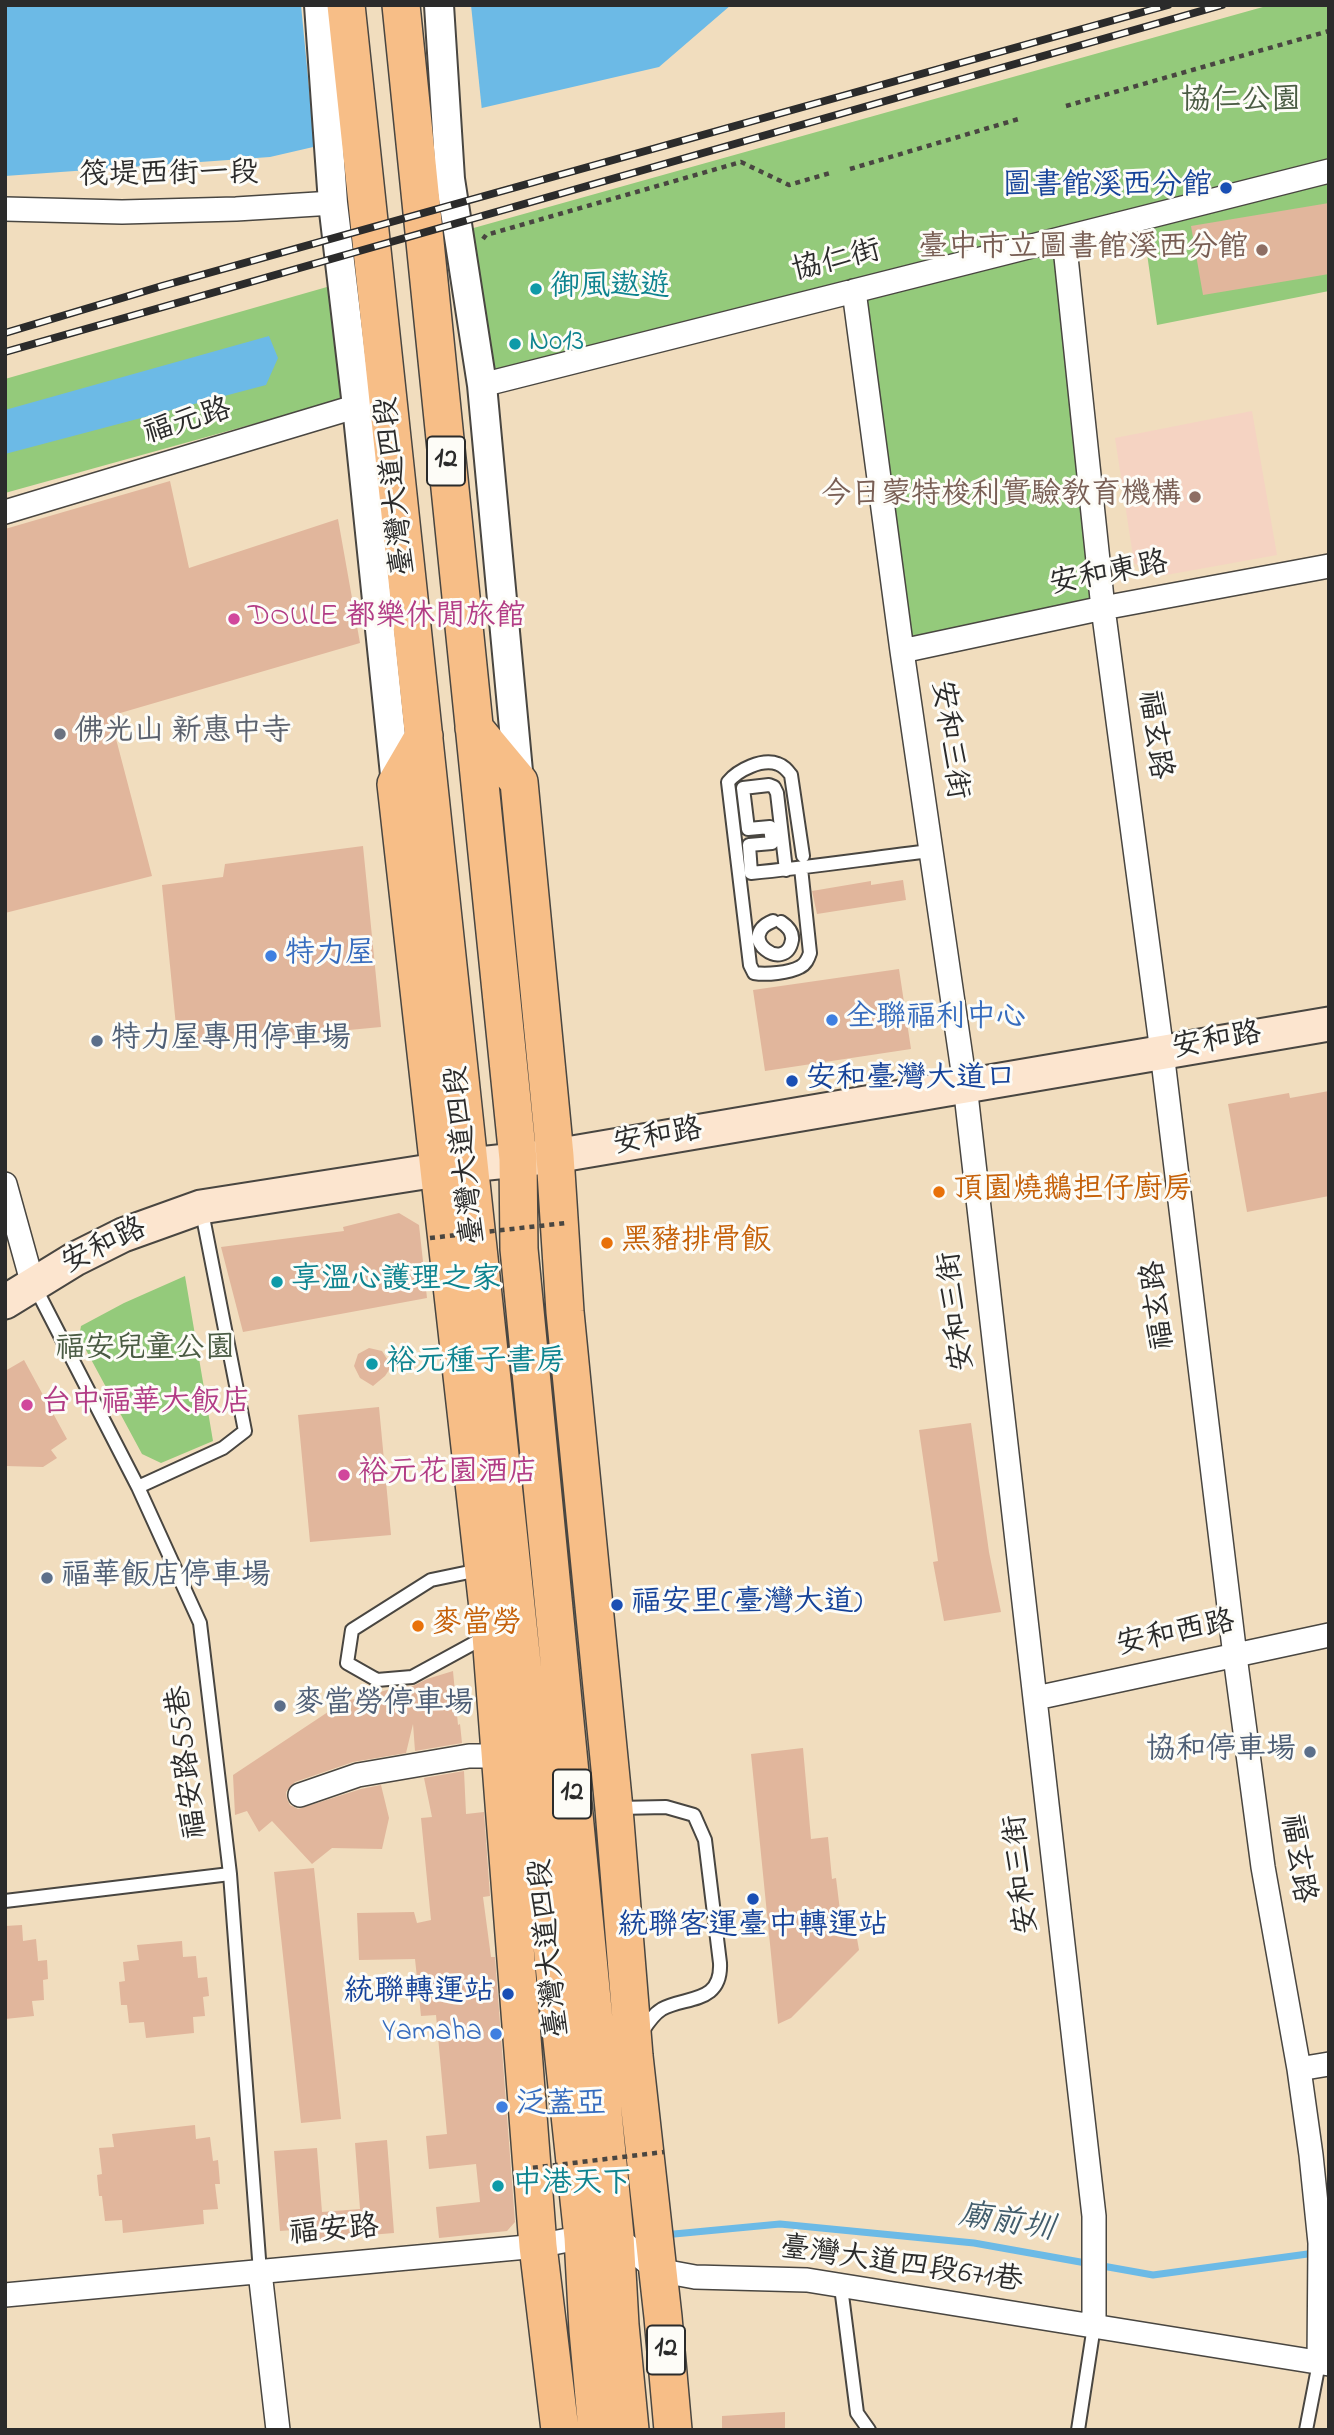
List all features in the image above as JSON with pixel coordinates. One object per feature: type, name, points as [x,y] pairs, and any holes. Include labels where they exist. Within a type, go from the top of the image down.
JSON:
[{"type":"main road","name":"臺灣大道四段","points":[[346,5],[349,202],[373,402],[424,736],[484,1569],[538,2246],[560,2430]]},
{"type":"main road","name":"臺灣大道四段","points":[[401,5],[518,1159],[519,1249],[599,2237],[588,2330],[597,2430]]},
{"type":"main road","points":[[474,728],[519,782],[555,1156]]},
{"type":"main road","points":[[396,784],[424,736]]},
{"type":"main road","name":"臺灣大道四段","points":[[396,784],[454,1168],[599,2237],[620,2325],[629,2430]]},
{"type":"main road","name":"安和路","points":[[5,1302],[75,1259],[123,1235],[201,1208],[454,1168],[555,1156],[1329,1024]]},
{"type":"main road","name":"12","points":[[555,1156],[565,1312],[614,1809],[634,2056],[673,2430]]},
{"type":"street","name":"臺灣大道四段","points":[[319,5],[349,202]]},
{"type":"street","points":[[439,5],[450,179],[482,385],[519,782]]},
{"type":"street","name":"協仁街","points":[[482,385],[1329,171]]},
{"type":"street","name":"筏堤西街一段","points":[[5,209],[236,209],[349,202]]},
{"type":"street","name":"福玄路","points":[[1064,239],[1103,608],[1162,1052],[1235,1656],[1264,1867],[1299,2069],[1320,2243],[1324,2364]]},
{"type":"street","name":"安和三街","points":[[854,291],[902,652],[965,1085],[1094,2216],[1094,2326]]},
{"type":"street","name":"臺灣大道四段","points":[[373,402],[396,784]]},
{"type":"street","name":"福元路","points":[[5,512],[373,402]]},
{"type":"street","name":"安和東路","points":[[902,652],[1103,608],[1329,566]]},
{"type":"street","points":[[5,1184],[33,1284]]},
{"type":"street","name":"安和西路","points":[[1036,1698],[1329,1635]]},
{"type":"street","points":[[300,1795],[358,1774],[469,1756],[499,1756]]},
{"type":"street","points":[[1299,2069],[1329,2064]]},
{"type":"street","points":[[599,2237],[657,2270]]},
{"type":"street","name":"福安路","points":[[5,2295],[538,2246],[599,2237]]},
{"type":"street","name":"臺灣大道四段671巷","points":[[657,2270],[695,2277],[807,2280],[1324,2364]]},
{"type":"street","points":[[260,2272],[278,2430]]},
{"type":"lane","points":[[769,762],[782,765],[790,775],[802,862],[810,953],[807,961],[797,968],[764,974],[754,973],[750,965],[729,782],[737,771],[769,762]]},
{"type":"lane","points":[[786,870],[777,793],[774,787],[769,785],[743,788],[748,829],[770,827],[772,843],[749,845],[751,873],[786,870],[802,862],[931,851]]},
{"type":"lane","points":[[138,1487],[223,1448],[245,1431],[201,1208]]},
{"type":"lane","name":"福安路55巷","points":[[33,1284],[138,1487],[192,1600],[200,1623],[230,1874],[260,2272]]},
{"type":"lane","points":[[484,1569],[431,1580],[352,1630],[347,1663],[377,1680],[412,1677],[491,1635]]},
{"type":"lane","points":[[614,1809],[666,1807],[694,1815],[705,1840],[720,1963],[718,1979],[708,1993],[665,2008],[654,2016],[640,2036],[634,2056]]},
{"type":"lane","points":[[5,1901],[230,1874]]},
{"type":"lane","points":[[841,2287],[857,2413],[869,2430]]},
{"type":"lane","points":[[1078,2430],[1094,2326]]},
{"type":"lane","points":[[1306,2430],[1324,2364]]},
{"type":"path","points":[[1066,106],[1329,31]]},
{"type":"path","points":[[850,169],[1022,118]]},
{"type":"path","points":[[486,235],[741,162],[789,185],[830,173]]},
{"type":"path","points":[[430,1238],[566,1223]]},
{"type":"path","points":[[523,2169],[664,2152]]},
{"type":"shaded area","name":"今日蒙特梭利實驗教育機構","points":[[1252,411],[1277,555],[1155,577],[1134,563],[1115,438]]},
{"type":"green space","name":"協仁公園","points":[[1270,5],[1329,5],[1329,169],[488,379],[470,229]]},
{"type":"green space","points":[[1329,178],[1329,291],[1157,325],[1143,225]]},
{"type":"green space","points":[[1056,249],[1095,598],[909,639],[864,298]]},
{"type":"green space","points":[[341,283],[354,396],[5,493],[5,379]]},
{"type":"green space","name":"福安兒童公園","points":[[185,1276],[213,1441],[161,1463],[142,1454],[79,1337],[81,1326]]},
{"type":"water","points":[[5,5],[731,5],[659,67],[270,157],[5,176]]},
{"type":"water","points":[[269,336],[278,358],[266,385],[5,454],[5,410]]},
{"type":"pier","points":[[301,5],[471,5],[482,111],[315,150]]},
{"type":"building","name":"臺中市立圖書館溪西分館","points":[[1329,203],[1329,274],[1203,295],[1191,226]]},
{"type":"building","points":[[170,481],[189,568],[338,519],[360,643],[110,716],[152,876],[5,913],[5,529]]},
{"type":"building","name":"特力屋","points":[[363,846],[381,1027],[178,1046],[162,885],[223,877],[225,864]]},
{"type":"building","points":[[903,880],[906,900],[817,914],[812,891],[871,881],[871,885]]},
{"type":"building","name":"全聯福利中心","points":[[899,969],[911,1049],[765,1071],[753,990]]},
{"type":"building","points":[[1329,1091],[1329,1196],[1247,1212],[1228,1104],[1289,1093],[1290,1098]]},
{"type":"building","points":[[399,1213],[419,1225],[427,1298],[243,1332],[221,1247],[344,1231],[343,1227]]},
{"type":"building","name":"裕元種子書房","points":[[369,1348],[382,1351],[389,1362],[389,1370],[385,1376],[373,1386],[360,1378],[354,1366],[358,1354]]},
{"type":"building","name":"台中福華大飯店","points":[[24,1360],[67,1439],[51,1450],[57,1458],[43,1467],[5,1466],[5,1371]]},
{"type":"building","name":"裕元花園酒店","points":[[379,1407],[391,1535],[310,1542],[298,1415]]},
{"type":"building","points":[[971,1423],[989,1552],[1001,1612],[944,1621],[933,1562],[938,1561],[919,1430]]},
{"type":"building","points":[[453,1671],[462,1743],[415,1751],[413,1724],[406,1753],[353,1762],[295,1782],[286,1792],[290,1805],[298,1809],[381,1785],[389,1818],[382,1849],[332,1848],[312,1864],[272,1821],[259,1832],[247,1811],[235,1815],[233,1775],[343,1702],[398,1687],[413,1686]]},
{"type":"building","points":[[803,1748],[811,1839],[828,1837],[832,1879],[836,1878],[842,1927],[855,1927],[859,1950],[791,2018],[778,2024],[751,1754]]},
{"type":"building","points":[[464,1771],[466,1814],[484,1812],[490,1896],[483,1897],[491,1957],[495,1957],[515,2222],[507,2231],[439,2238],[436,2207],[480,2202],[476,2164],[429,2169],[426,2136],[447,2134],[436,2015],[421,2016],[415,1959],[359,1960],[357,1913],[414,1912],[417,1923],[431,1920],[421,1818],[432,1817],[424,1778]]},
{"type":"building","points":[[314,1868],[341,2119],[301,2123],[274,1872]]},
{"type":"building","points":[[22,1925],[23,1941],[36,1939],[38,1961],[47,1960],[48,1979],[43,1980],[44,2000],[32,2001],[34,2016],[5,2019],[5,1926]]},
{"type":"building","points":[[182,1941],[183,1957],[196,1956],[198,1978],[207,1977],[209,1996],[203,1997],[205,2016],[193,2017],[194,2033],[146,2038],[144,2022],[129,2023],[127,2005],[121,2005],[119,1982],[125,1981],[123,1962],[139,1960],[137,1945]]},
{"type":"building","points":[[195,2125],[196,2139],[210,2137],[213,2161],[218,2160],[220,2184],[215,2184],[218,2209],[203,2210],[204,2224],[123,2233],[122,2220],[105,2221],[97,2175],[102,2174],[99,2148],[114,2147],[112,2134]]},
{"type":"building","points":[[387,2140],[394,2233],[308,2240],[307,2229],[280,2231],[274,2151],[317,2148],[322,2212],[360,2209],[355,2143]]},
{"type":"building","points":[[785,2412],[785,2430],[722,2430],[722,2416]]},
{"type":"waterway","name":"廟前圳","points":[[674,2234],[780,2224],[974,2243],[1153,2275],[1315,2253]]},
{"type":"railway","points":[[5,333],[162,286],[1168,5]]},
{"type":"railway","points":[[5,352],[1222,5]]},
{"type":"place","name":"圖書館溪西分館","points":[[1226,188]]},
{"type":"place","name":"臺中市立圖書館溪西分館","points":[[1262,250]]},
{"type":"place","name":"御風遨遊","points":[[536,289]]},
{"type":"place","name":"N013","points":[[515,344]]},
{"type":"place","name":"今日蒙特梭利實驗教育機構","points":[[1195,497]]},
{"type":"place","name":"DOULE 都樂休閒旅館","points":[[234,619]]},
{"type":"place","name":"佛光山 新惠中寺","points":[[60,734]]},
{"type":"place","name":"特力屋","points":[[271,956]]},
{"type":"place","name":"全聯福利中心","points":[[832,1020]]},
{"type":"place","name":"特力屋專用停車場","points":[[97,1041]]},
{"type":"place","name":"安和臺灣大道口","points":[[792,1081]]},
{"type":"place","name":"頂園燒鵝担仔廚房","points":[[939,1192]]},
{"type":"place","name":"黑豬排骨飯","points":[[607,1243]]},
{"type":"place","name":"享溫心護理之家","points":[[277,1282]]},
{"type":"place","name":"裕元種子書房","points":[[372,1364]]},
{"type":"place","name":"台中福華大飯店","points":[[27,1405]]},
{"type":"place","name":"裕元花園酒店","points":[[344,1475]]},
{"type":"place","name":"福華飯店停車場","points":[[47,1578]]},
{"type":"place","name":"福安里(臺灣大道)","points":[[617,1605]]},
{"type":"place","name":"麥當勞","points":[[418,1626]]},
{"type":"place","name":"麥當勞停車場","points":[[280,1706]]},
{"type":"place","name":"協和停車場","points":[[1310,1752]]},
{"type":"place","name":"統聯客運臺中轉運站","points":[[753,1899]]},
{"type":"place","name":"統聯轉運站","points":[[508,1994]]},
{"type":"place","name":"Yamaha","points":[[496,2034]]},
{"type":"place","name":"泛蓋亞","points":[[502,2107]]},
{"type":"place","name":"中港天下","points":[[498,2186]]}]
